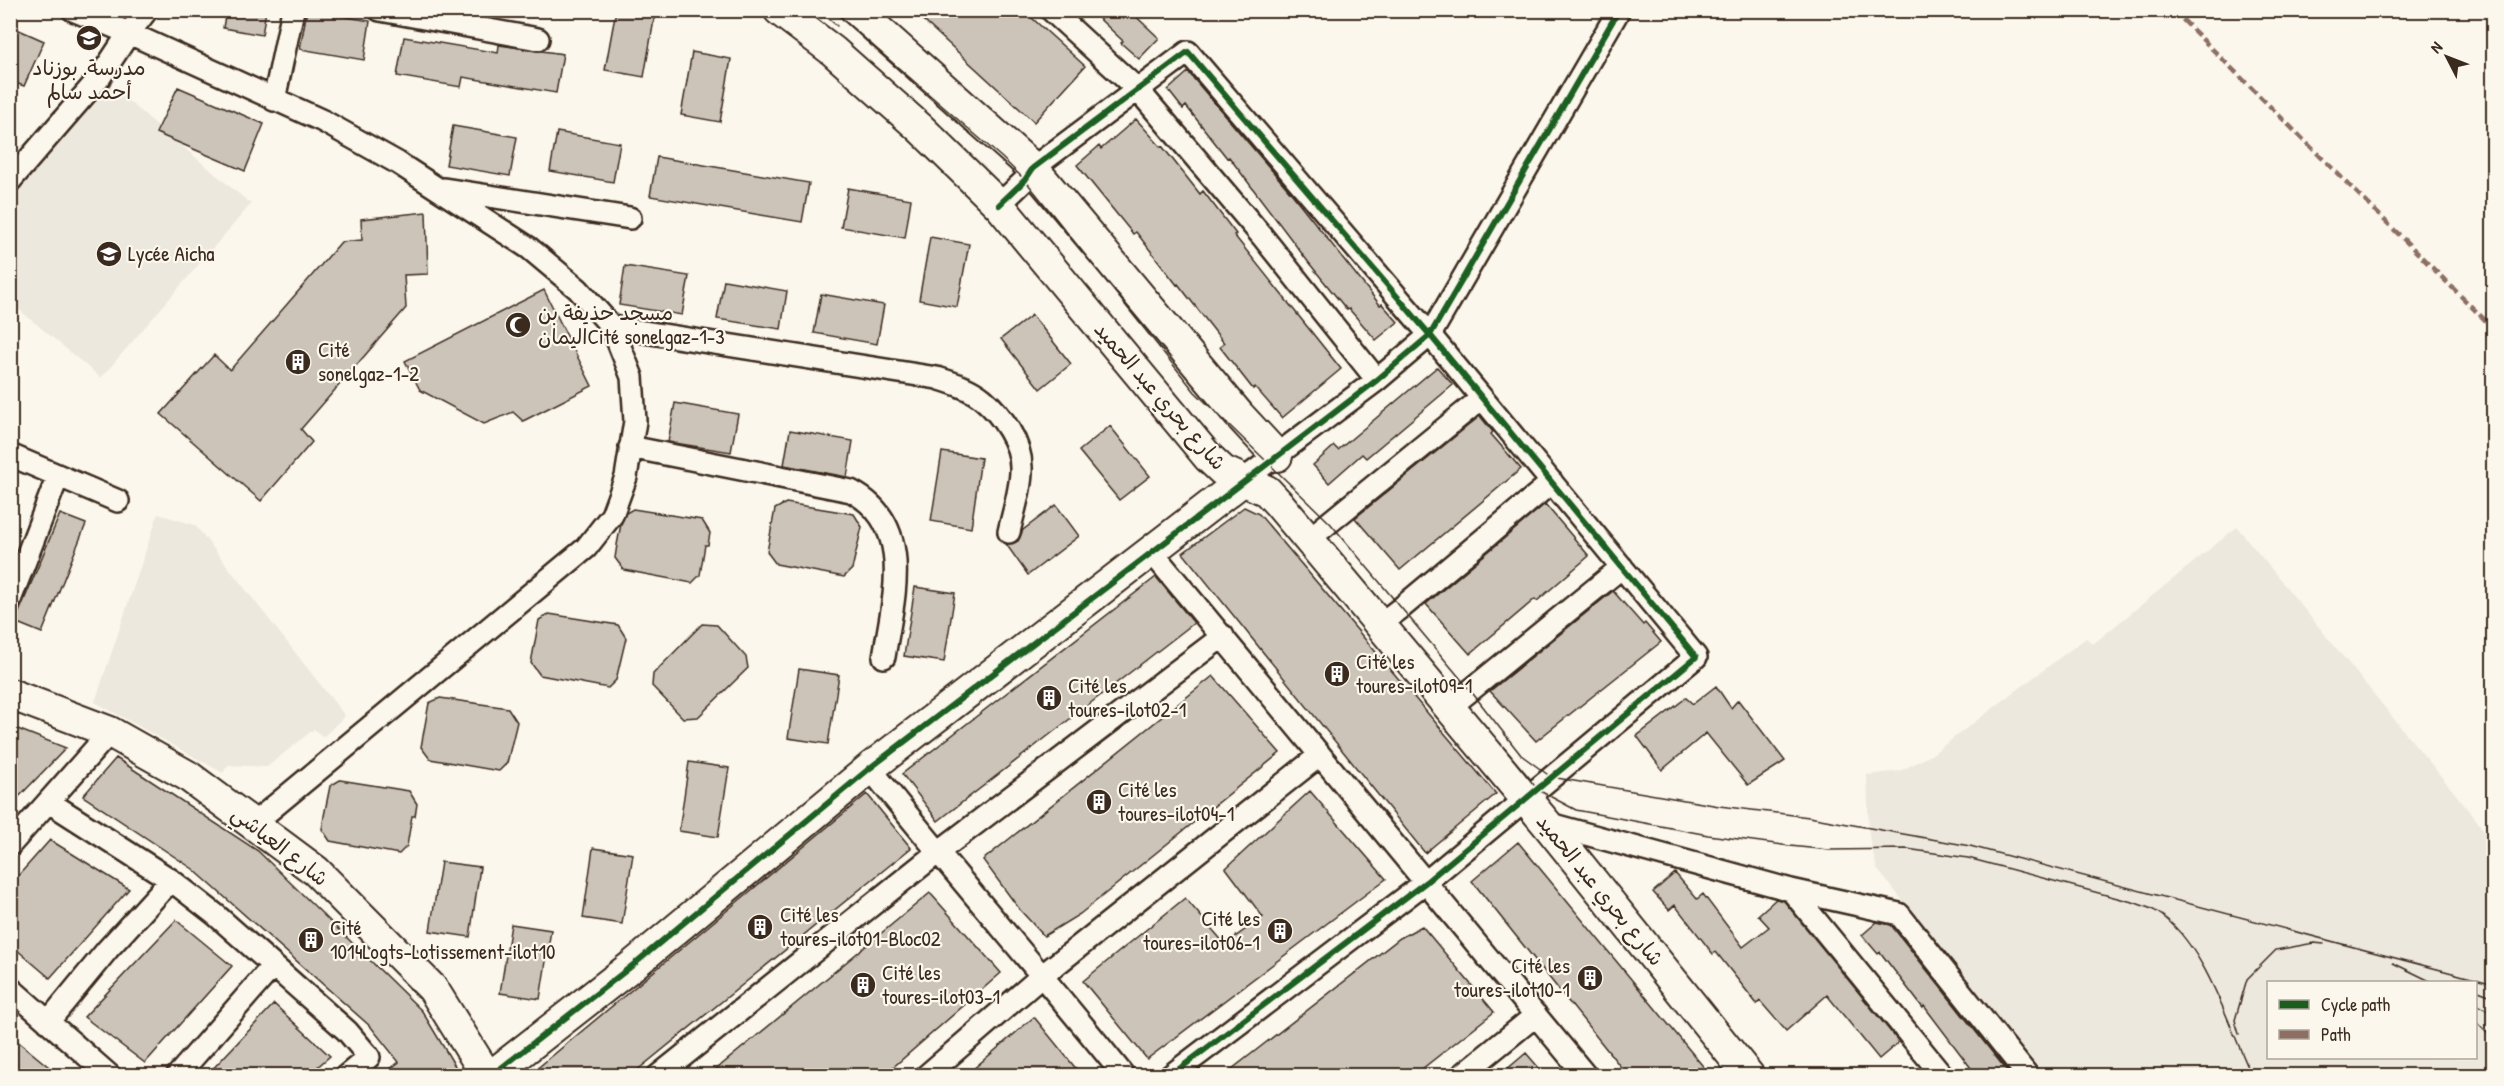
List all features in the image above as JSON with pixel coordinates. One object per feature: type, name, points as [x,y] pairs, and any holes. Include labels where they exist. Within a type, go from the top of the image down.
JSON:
[{"type":"street","points":[[74,10],[322,121],[398,163],[529,248],[578,289],[612,327],[632,377],[635,421],[626,477],[612,515],[586,548],[253,824]]},
{"type":"street","points":[[10,180],[100,77],[147,10]]},
{"type":"street","points":[[274,100],[293,10]]},
{"type":"street","points":[[380,10],[538,39]]},
{"type":"street","name":"شارع بحري عبد الحميد","points":[[779,10],[833,51],[920,128],[999,206],[1223,471],[1267,491],[1526,798],[1749,1076]]},
{"type":"street","points":[[856,10],[1033,168],[1239,415],[1277,456]]},
{"type":"street","points":[[1051,10],[1138,90],[1262,236],[1377,380]]},
{"type":"street","points":[[491,1076],[633,965],[870,768],[1151,550],[1377,380],[1430,335],[1619,10]]},
{"type":"street","points":[[999,206],[1025,180],[1033,168],[1188,52],[1430,335],[1696,657],[1426,882],[1170,1076]]},
{"type":"street","points":[[435,187],[630,218]]},
{"type":"street","points":[[612,327],[937,378],[963,387],[982,398],[996,413],[1017,447],[1021,468],[1009,532]]},
{"type":"street","points":[[1309,539],[1482,398]]},
{"type":"street","points":[[630,447],[851,490],[868,499],[884,520],[894,545],[896,577],[884,657]]},
{"type":"street","points":[[10,455],[118,501]]},
{"type":"street","points":[[10,600],[58,476]]},
{"type":"street","points":[[1380,624],[1552,482]]},
{"type":"street","points":[[1151,550],[1586,1076]]},
{"type":"street","points":[[1450,707],[1622,567]]},
{"type":"street","points":[[658,1076],[937,853],[1223,636]]},
{"type":"street","name":"شارع العياشي","points":[[10,694],[110,732],[188,776],[316,871],[433,989],[487,1076]]},
{"type":"street","points":[[10,845],[110,732]]},
{"type":"street","points":[[926,1076],[1043,975],[1320,755]]},
{"type":"street","points":[[870,768],[937,853],[1043,975],[1124,1076]]},
{"type":"street","points":[[49,802],[171,880],[216,915],[347,1031],[369,1057],[346,1076]]},
{"type":"street","points":[[1546,823],[1791,890],[1899,914],[2028,1076]]},
{"type":"street","points":[[48,1022],[108,949],[171,880]]},
{"type":"street","points":[[1791,890],[1943,1076]]},
{"type":"street","points":[[177,1076],[273,966]]},
{"type":"street","points":[[10,988],[110,1076]]},
{"type":"street","points":[[1461,1076],[1536,1015]]},
{"type":"shaded area","name":"Lycée Aicha","points":[[100,77],[251,204],[101,378],[11,303],[11,181]]},
{"type":"shaded area","points":[[158,514],[195,525],[345,716],[323,737],[314,729],[267,767],[228,765],[223,773],[95,702]]},
{"type":"shaded area","points":[[2237,527],[2476,819],[2493,845],[2493,1075],[2045,1075],[1877,869],[1869,837],[1867,775],[1900,771],[1931,755],[2086,638],[2093,644]]},
{"type":"building","points":[[226,10],[266,10],[262,35],[223,28]]},
{"type":"building","points":[[307,10],[370,21],[364,60],[300,49]]},
{"type":"building","points":[[616,10],[638,10],[655,14],[644,77],[605,70]]},
{"type":"building","points":[[912,10],[1023,10],[1085,66],[1034,122]]},
{"type":"building","points":[[1090,10],[1129,10],[1159,38],[1139,59]]},
{"type":"building","points":[[10,26],[44,41],[24,86],[10,81]]},
{"type":"building","points":[[404,37],[498,53],[499,45],[563,54],[556,93],[463,77],[461,87],[397,76]]},
{"type":"building","points":[[692,52],[731,59],[720,122],[681,115]]},
{"type":"building","points":[[1188,72],[1292,194],[1380,305],[1382,304],[1398,322],[1376,340],[1349,309],[1347,310],[1309,263],[1229,157],[1227,158],[1186,106],[1183,109],[1168,90]]},
{"type":"building","points":[[178,87],[264,124],[245,171],[156,133]]},
{"type":"building","points":[[1136,119],[1162,146],[1200,194],[1203,191],[1236,234],[1234,235],[1341,369],[1282,418],[1255,387],[1253,389],[1220,347],[1224,343],[1178,284],[1136,232],[1133,234],[1077,165],[1099,146],[1101,149]]},
{"type":"building","points":[[453,126],[517,137],[510,176],[446,165]]},
{"type":"building","points":[[557,132],[620,143],[613,182],[550,171]]},
{"type":"building","points":[[657,157],[809,183],[802,222],[650,196]]},
{"type":"building","points":[[848,188],[911,199],[905,238],[841,227]]},
{"type":"building","name":"Cité sonelgaz-1-2","points":[[426,212],[428,274],[404,275],[406,308],[301,429],[312,442],[261,501],[161,414],[214,355],[230,370],[341,242],[362,240],[361,219]]},
{"type":"building","points":[[930,237],[969,244],[957,307],[919,300]]},
{"type":"building","points":[[625,266],[689,276],[682,315],[619,305]]},
{"type":"building","points":[[724,280],[787,291],[781,329],[717,319]]},
{"type":"building","name":"مسجد حذيفة بن اليمانCité sonelgaz-1-3","points":[[544,290],[592,386],[523,421],[513,412],[484,424],[420,390],[405,361]]},
{"type":"building","points":[[821,294],[884,305],[877,344],[814,333]]},
{"type":"building","points":[[1032,315],[1071,364],[1040,389],[1001,339]]},
{"type":"building","points":[[1437,367],[1453,385],[1366,458],[1362,454],[1329,483],[1313,465],[1334,446],[1338,450]]},
{"type":"building","points":[[675,403],[738,414],[731,452],[668,442]]},
{"type":"building","points":[[1480,416],[1493,432],[1491,434],[1521,469],[1400,570],[1355,518]]},
{"type":"building","points":[[1110,426],[1150,476],[1119,500],[1079,451]]},
{"type":"building","points":[[790,430],[853,441],[847,477],[784,465]]},
{"type":"building","points":[[942,452],[981,458],[971,528],[931,521]]},
{"type":"building","points":[[786,503],[854,514],[862,527],[852,569],[844,577],[776,564],[767,552],[775,509]]},
{"type":"building","points":[[1545,504],[1589,556],[1470,654],[1426,604]]},
{"type":"building","points":[[1056,505],[1079,536],[1028,575],[1006,544],[1018,541],[1023,530]]},
{"type":"building","name":"Cité les toures-ilot09-1","points":[[1244,507],[1259,514],[1496,794],[1425,853],[1183,553]]},
{"type":"building","points":[[633,509],[702,520],[710,533],[708,545],[705,545],[700,575],[692,583],[624,570],[615,558],[621,524],[626,513]]},
{"type":"building","points":[[60,514],[86,524],[42,633],[15,622]]},
{"type":"building","name":"Cité les toures-ilot02-1","points":[[1156,577],[1194,623],[938,821],[902,774]]},
{"type":"building","points":[[915,587],[955,593],[944,662],[904,656]]},
{"type":"building","points":[[1613,591],[1661,642],[1536,741],[1490,691]]},
{"type":"building","points":[[549,614],[618,625],[626,638],[616,680],[608,688],[540,675],[531,663],[539,620]]},
{"type":"building","points":[[702,624],[717,625],[746,657],[748,668],[698,717],[683,718],[652,686],[653,674]]},
{"type":"building","points":[[799,669],[839,675],[828,744],[788,738]]},
{"type":"building","name":"Cité les toures-ilot04-1","points":[[1213,676],[1280,753],[1080,914],[1044,936],[1020,910],[983,860]]},
{"type":"building","points":[[1716,686],[1731,708],[1738,700],[1785,761],[1748,785],[1706,733],[1662,770],[1637,736],[1686,698],[1693,704]]},
{"type":"building","points":[[440,698],[508,708],[517,722],[507,763],[499,771],[430,759],[421,747],[429,703]]},
{"type":"building","points":[[10,726],[66,748],[10,806]]},
{"type":"building","name":"Cité 1014Logts-Lotissement-ilot10","points":[[116,758],[258,851],[422,1011],[461,1076],[381,1076],[399,1062],[371,1027],[193,869],[83,796]]},
{"type":"building","points":[[689,762],[729,768],[718,837],[679,831]]},
{"type":"building","points":[[340,780],[409,791],[417,804],[415,816],[412,816],[407,846],[399,854],[330,841],[322,829],[324,816],[330,786]]},
{"type":"building","name":"Cité les toures-ilot06-1","points":[[1310,791],[1386,879],[1147,1059],[1083,981],[1185,898],[1225,944],[1263,917],[1226,868]]},
{"type":"building","name":"Cité les toures-ilot01-Bloc02","points":[[867,794],[911,848],[630,1076],[528,1076]]},
{"type":"building","points":[[50,840],[129,889],[50,978],[10,944],[10,885]]},
{"type":"building","name":"Cité les toures-ilot10-1","points":[[1518,842],[1711,1076],[1628,1076],[1472,881]]},
{"type":"building","points":[[593,848],[633,854],[622,924],[583,918]]},
{"type":"building","points":[[441,862],[480,867],[470,937],[430,931]]},
{"type":"building","points":[[1675,873],[1697,899],[1703,894],[1743,947],[1769,927],[1758,915],[1776,899],[1784,901],[1899,1042],[1879,1059],[1827,995],[1786,1031],[1760,1001],[1757,1004],[1716,952],[1713,954],[1675,905],[1669,910],[1653,892]]},
{"type":"building","name":"Cité les toures-ilot03-1","points":[[930,893],[1001,973],[883,1076],[708,1076]]},
{"type":"building","points":[[176,920],[232,966],[145,1063],[84,1017]]},
{"type":"building","points":[[1877,922],[1891,925],[2011,1076],[1977,1076],[1880,952],[1878,954],[1862,935]]},
{"type":"building","points":[[511,924],[551,930],[540,999],[500,993]]},
{"type":"building","points":[[1422,926],[1494,1012],[1413,1076],[1223,1076],[1400,938]]},
{"type":"building","points":[[274,1004],[330,1056],[307,1076],[206,1076]]},
{"type":"building","points":[[1034,1017],[1082,1076],[965,1076]]},
{"type":"building","points":[[10,1035],[60,1076],[10,1076]]},
{"type":"building","points":[[1526,1053],[1546,1076],[1499,1076]]},
{"type":"tram line","points":[[819,10],[837,26]]},
{"type":"tram line","points":[[832,10],[1025,180],[1195,392],[1330,523],[1470,690],[1521,755],[1551,777],[1719,806],[1809,817],[1970,846],[2494,984]]},
{"type":"tram line","points":[[1505,749],[1538,790],[1576,810],[1708,835],[1790,846],[1829,850],[1907,849],[1968,858],[2150,908],[2174,926],[2202,964],[2214,986],[2252,1076]]},
{"type":"tram line","points":[[2239,1034],[2235,1020],[2247,979],[2276,950],[2314,943],[2324,944]]},
{"type":"tram line","points":[[2393,963],[2430,981]]},
{"type":"tram line","points":[[2477,990],[2494,997]]},
{"type":"tram line","points":[[2477,1005],[2494,1014]]},
{"type":"tram line","points":[[2477,1023],[2494,1040]]},
{"type":"marked path","points":[[2173,10],[2494,329]]},
{"type":"cycle path","points":[[491,1076],[633,965],[870,768],[1377,380],[1430,335],[1619,10]]},
{"type":"cycle path","points":[[999,205],[1025,180],[1033,168],[1188,52],[1430,335],[1696,657],[1426,882],[1170,1076]]},
{"type":"place","name":"مدرسة. بوزناد أحمد سالم","points":[[89,38]]},
{"type":"place","name":"Lycée Aicha","points":[[109,254]]},
{"type":"place","name":"مسجد حذيفة بن اليمانCité sonelgaz-1-3","points":[[518,325]]},
{"type":"place","name":"Cité sonelgaz-1-2","points":[[298,362]]},
{"type":"place","name":"Cité les toures-ilot09-1","points":[[1337,674]]},
{"type":"place","name":"Cité les toures-ilot02-1","points":[[1049,698]]},
{"type":"place","name":"Cité les toures-ilot04-1","points":[[1099,802]]},
{"type":"place","name":"Cité les toures-ilot01-Bloc02","points":[[760,927]]},
{"type":"place","name":"Cité les toures-ilot06-1","points":[[1280,931]]},
{"type":"place","name":"Cité 1014Logts-Lotissement-ilot10","points":[[311,940]]},
{"type":"place","name":"Cité les toures-ilot10-1","points":[[1590,978]]},
{"type":"place","name":"Cité les toures-ilot03-1","points":[[863,985]]}]
